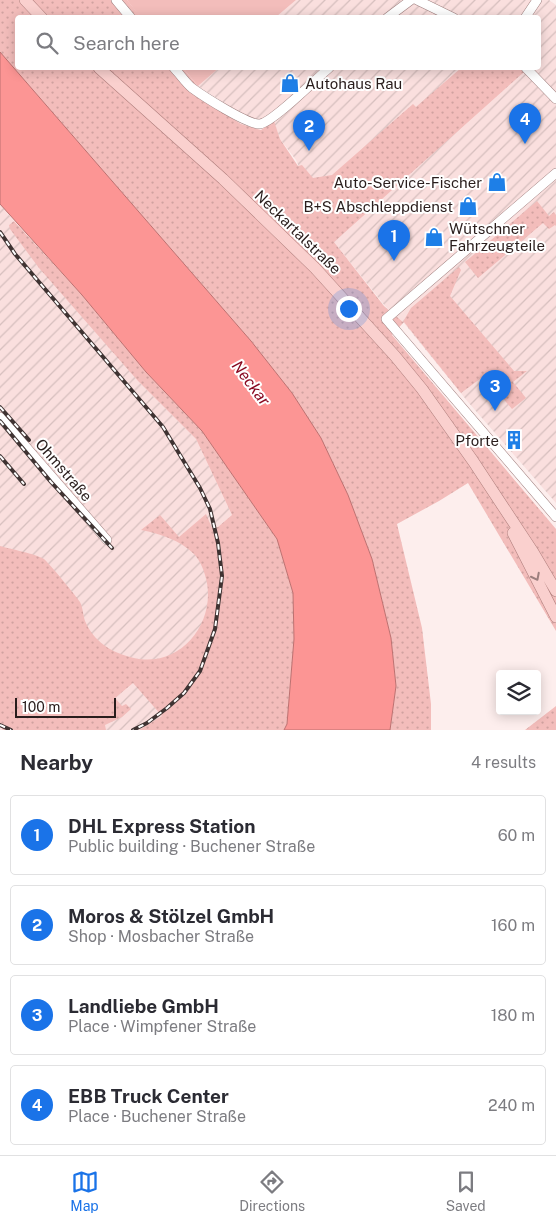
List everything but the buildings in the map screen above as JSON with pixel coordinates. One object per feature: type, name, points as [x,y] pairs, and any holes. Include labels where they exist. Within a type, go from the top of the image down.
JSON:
[{"type":"main road","points":[[25,0],[39,15]]},
{"type":"main road","name":"Neckartalstraße","points":[[101,70],[220,176],[315,268],[395,356],[416,382],[472,461],[533,552],[556,591]]},
{"type":"main road","name":"Neckartalstraße","points":[[489,487],[556,617]]},
{"type":"street","points":[[116,0],[128,15]]},
{"type":"street","points":[[391,15],[411,0]]},
{"type":"street","points":[[417,0],[448,15]]},
{"type":"street","points":[[527,15],[537,0]]},
{"type":"street","points":[[176,70],[195,90],[251,123],[261,124],[327,70]]},
{"type":"street","points":[[528,70],[556,99]]},
{"type":"street","points":[[556,173],[386,319],[556,517]]},
{"type":"street","name":"Ohmstraße","points":[[0,417],[107,540]]},
{"type":"shaded area","points":[[0,0],[127,0],[139,15],[15,15],[15,69],[0,52]]},
{"type":"shaded area","points":[[127,0],[296,0],[278,15],[139,15]]},
{"type":"shaded area","points":[[296,0],[549,0],[556,5],[556,503],[468,402],[403,322],[385,306],[326,232],[296,160],[280,139],[274,122],[246,117],[198,86],[217,70],[541,70],[541,15],[278,15]]},
{"type":"shaded area","points":[[16,70],[185,70],[198,86],[192,93],[241,124],[261,130],[274,121],[280,139],[298,166],[302,165],[313,178],[332,175],[413,104],[416,107],[459,70],[522,70],[524,72],[334,242],[384,306],[403,322],[411,308],[459,267],[461,270],[450,296],[514,371],[527,371],[513,382],[526,398],[512,409],[484,376],[461,393],[404,322],[392,335],[556,529],[556,631],[468,483],[397,524],[422,628],[431,704],[431,730],[390,730],[396,686],[391,638],[372,559],[348,495],[321,438],[292,393],[251,341]]},
{"type":"shaded area","points":[[185,70],[217,70],[198,86]]},
{"type":"shaded area","points":[[537,201],[549,216],[554,212],[556,215],[556,226],[549,229],[543,223],[478,278],[465,262]]},
{"type":"shaded area","points":[[0,204],[14,221],[9,225],[138,381],[196,439],[232,515],[186,730],[0,730]]},
{"type":"shaded area","points":[[14,221],[82,295],[146,372],[202,431],[277,539],[293,593],[294,639],[287,724],[284,730],[139,730],[162,716],[133,683],[115,698],[122,706],[126,704],[131,709],[122,717],[105,725],[106,730],[3,730],[0,726],[0,546],[29,553],[44,559],[80,602],[85,621],[93,635],[105,646],[126,656],[151,659],[167,656],[181,648],[193,637],[207,608],[208,592],[205,575],[195,555],[183,545],[170,538],[141,530],[160,515],[179,537],[206,514],[212,528],[218,527],[232,515],[196,439],[138,381],[39,268],[10,229],[9,225]]},
{"type":"shaded area","points":[[556,706],[556,730],[525,730]]},
{"type":"water","name":"Neckar","points":[[0,52],[251,341],[292,393],[321,438],[348,495],[372,559],[391,638],[396,686],[390,730],[284,730],[287,724],[294,639],[293,593],[277,539],[202,431],[146,372],[82,295],[0,204]]},
{"type":"railway","points":[[0,232],[15,254],[163,427],[200,488],[210,509],[218,543],[222,576],[215,629],[200,671],[184,693],[147,723],[133,730]]},
{"type":"railway","points":[[0,407],[29,440]]},
{"type":"railway","points":[[0,421],[51,482],[112,548]]},
{"type":"railway","points":[[0,456],[24,484]]},
{"type":"railway","points":[[0,725],[11,730]]},
{"type":"place","name":"Autohaus Rau","points":[[290,83]]},
{"type":"place","name":"EBB Truck Center","points":[[525,144]]},
{"type":"place","name":"Moros & Stölzel GmbH","points":[[309,151]]},
{"type":"place","name":"Auto-Service-Fischer","points":[[497,182]]},
{"type":"place","name":"B+S Abschleppdienst","points":[[468,206]]},
{"type":"place","name":"Wütschner Fahrzeugteile","points":[[434,237]]},
{"type":"place","name":"DHL Express Station","points":[[394,261]]},
{"type":"place","name":"Landliebe GmbH","points":[[495,411]]},
{"type":"place","name":"Pforte","points":[[514,440]]}]
